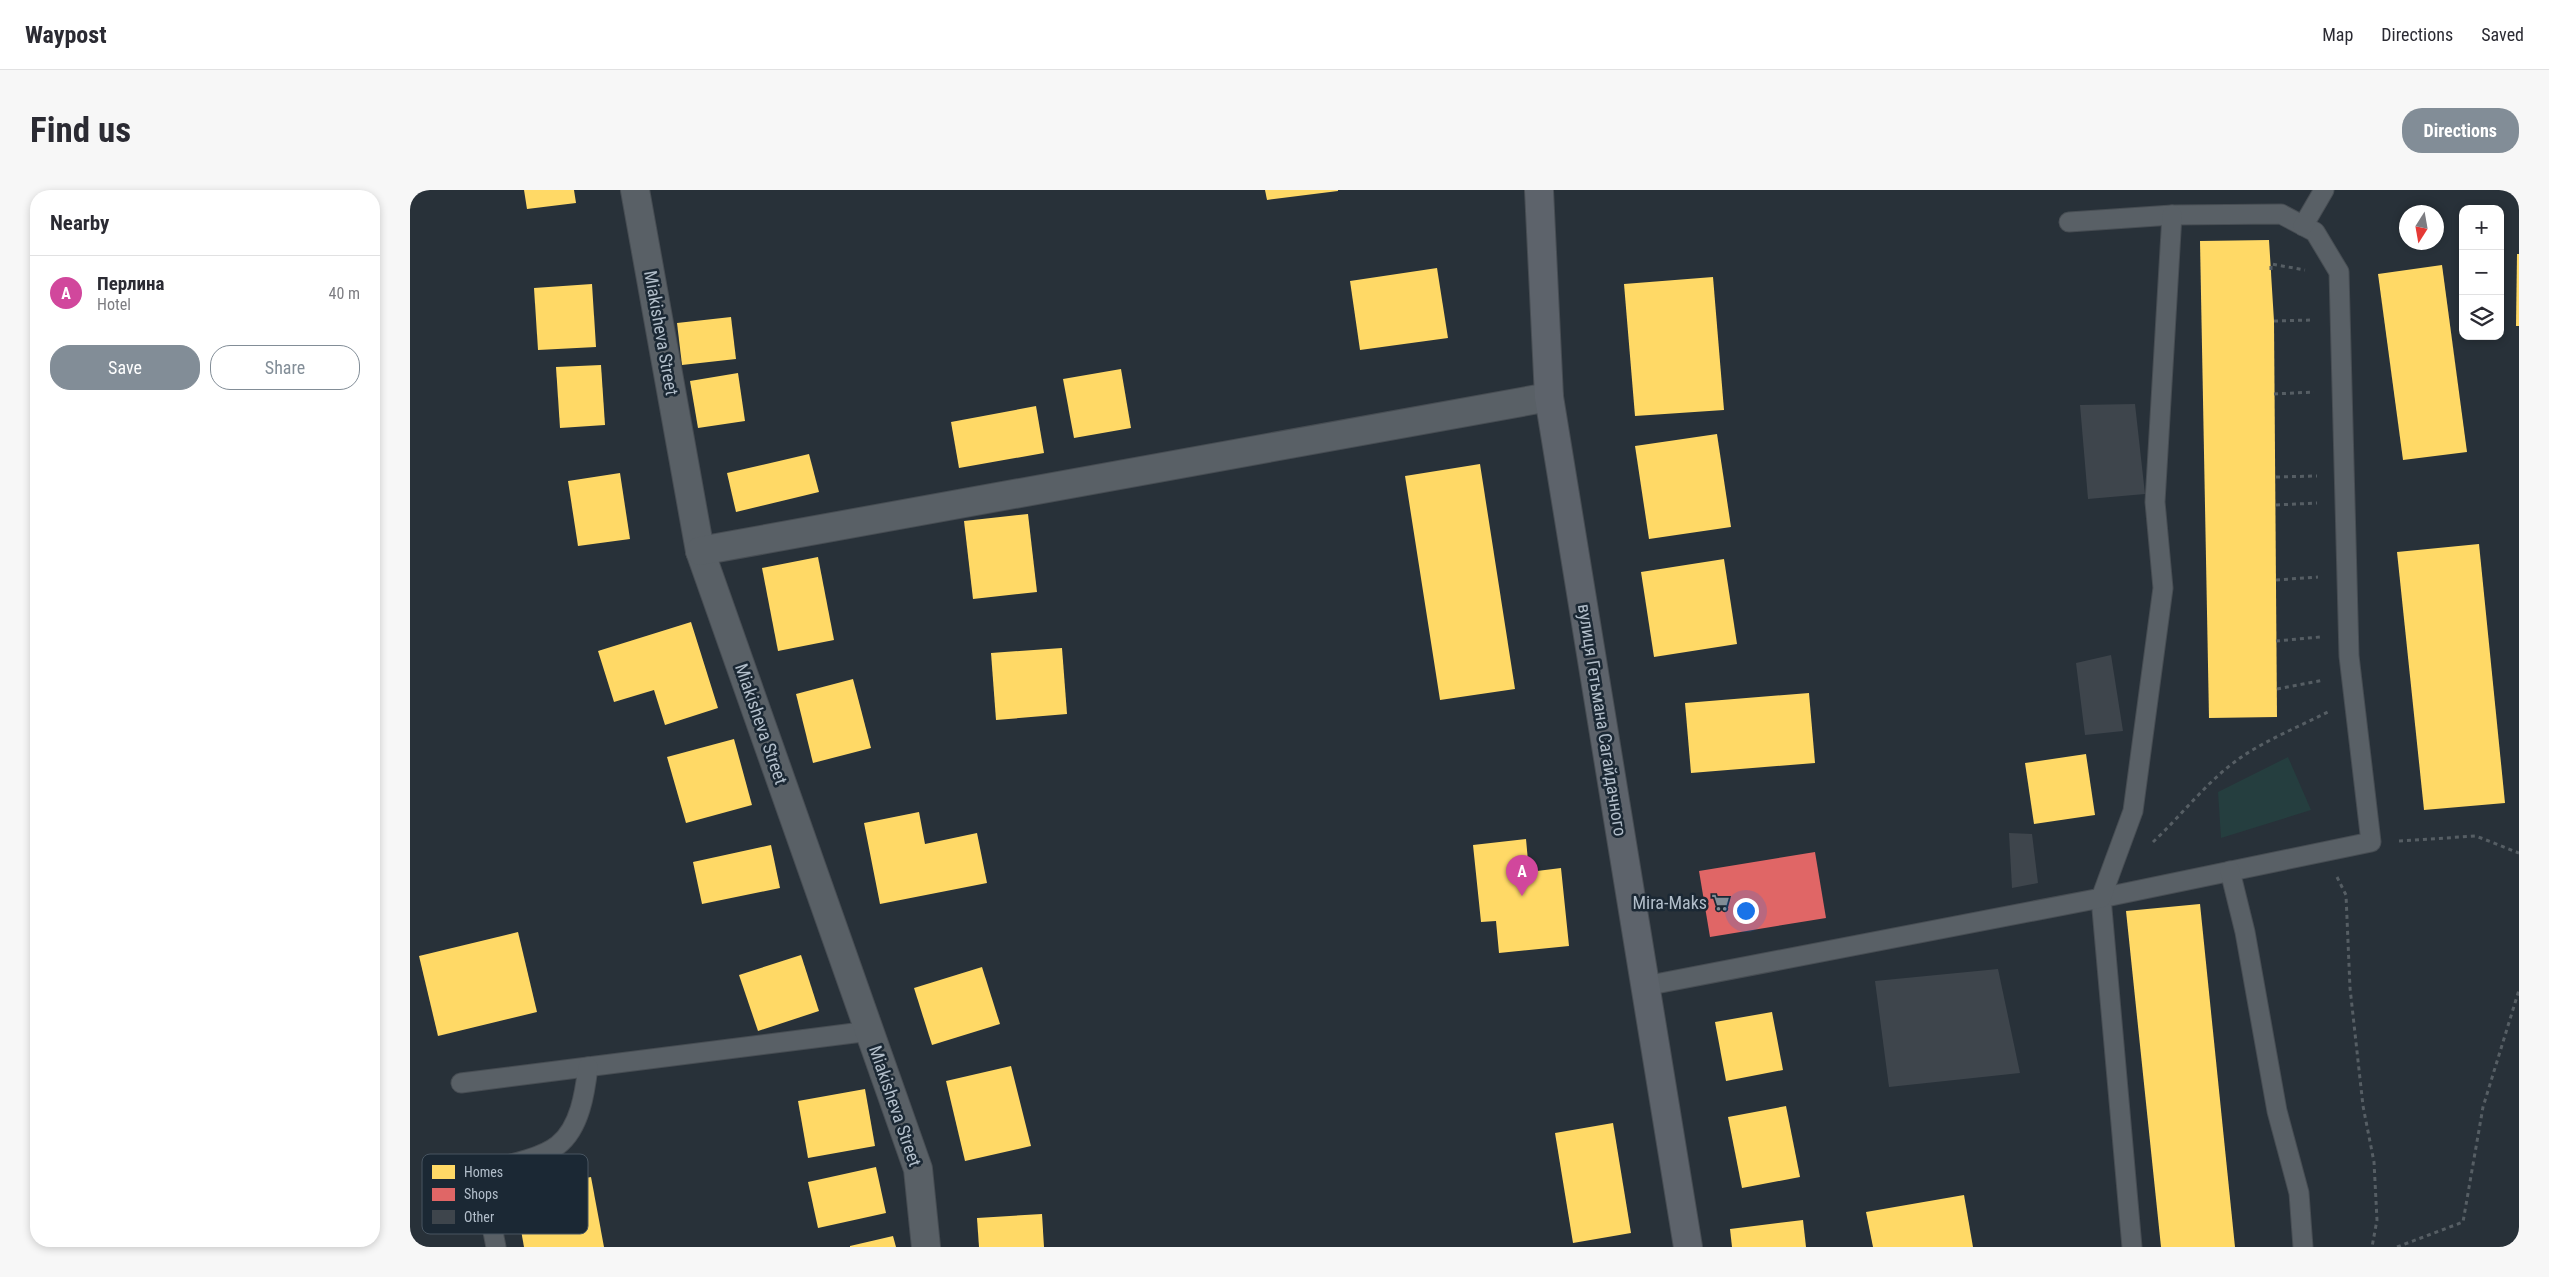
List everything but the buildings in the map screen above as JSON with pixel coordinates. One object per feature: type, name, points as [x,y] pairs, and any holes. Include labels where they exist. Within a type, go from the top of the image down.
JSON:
[{"type":"main road","name":"вулиця Гетьмана Сагайдачного","points":[[1539,190],[1549,397],[1688,1247]]},
{"type":"street","name":"Miakisheva Street","points":[[635,190],[700,551],[918,1169],[926,1247]]},
{"type":"street","points":[[700,551],[1549,397]]},
{"type":"lane","points":[[2304,226],[2324,190]]},
{"type":"lane","points":[[1645,986],[2101,898],[2371,842],[2349,656],[2339,272],[2315,232],[2282,214],[2172,215],[2069,222]]},
{"type":"lane","points":[[2132,1247],[2101,898],[2133,811],[2162,588],[2155,502],[2172,215]]},
{"type":"lane","points":[[2230,871],[2246,932],[2277,1111],[2299,1193],[2303,1247]]},
{"type":"lane","points":[[461,1083],[870,1032]]},
{"type":"lane","points":[[538,1154],[558,1145],[573,1125],[584,1095],[588,1067]]},
{"type":"lane","points":[[493,1234],[496,1247]]},
{"type":"path","points":[[2272,270],[2271,264],[2308,271]]},
{"type":"path","points":[[2274,321],[2320,320]]},
{"type":"path","points":[[2274,394],[2322,392]]},
{"type":"path","points":[[2276,477],[2325,476]]},
{"type":"path","points":[[2276,505],[2319,502]]},
{"type":"path","points":[[2276,580],[2319,577]]},
{"type":"path","points":[[2276,641],[2322,637]]},
{"type":"path","points":[[2276,689],[2332,678]]},
{"type":"path","points":[[2147,848],[2182,815],[2210,783],[2241,757]]},
{"type":"path","points":[[2371,842],[2476,836],[2519,853]]},
{"type":"path","points":[[2325,852],[2346,895],[2351,998],[2363,1106],[2374,1162],[2377,1220],[2372,1247]]},
{"type":"path","points":[[2397,1247],[2463,1222],[2483,1107],[2519,990]]},
{"type":"green space","points":[[2288,757],[2311,810],[2221,838],[2218,792]]},
{"type":"place","name":"Перлина","points":[[1522,896]]},
{"type":"place","name":"Mira-Maks","points":[[1721,903]]}]
